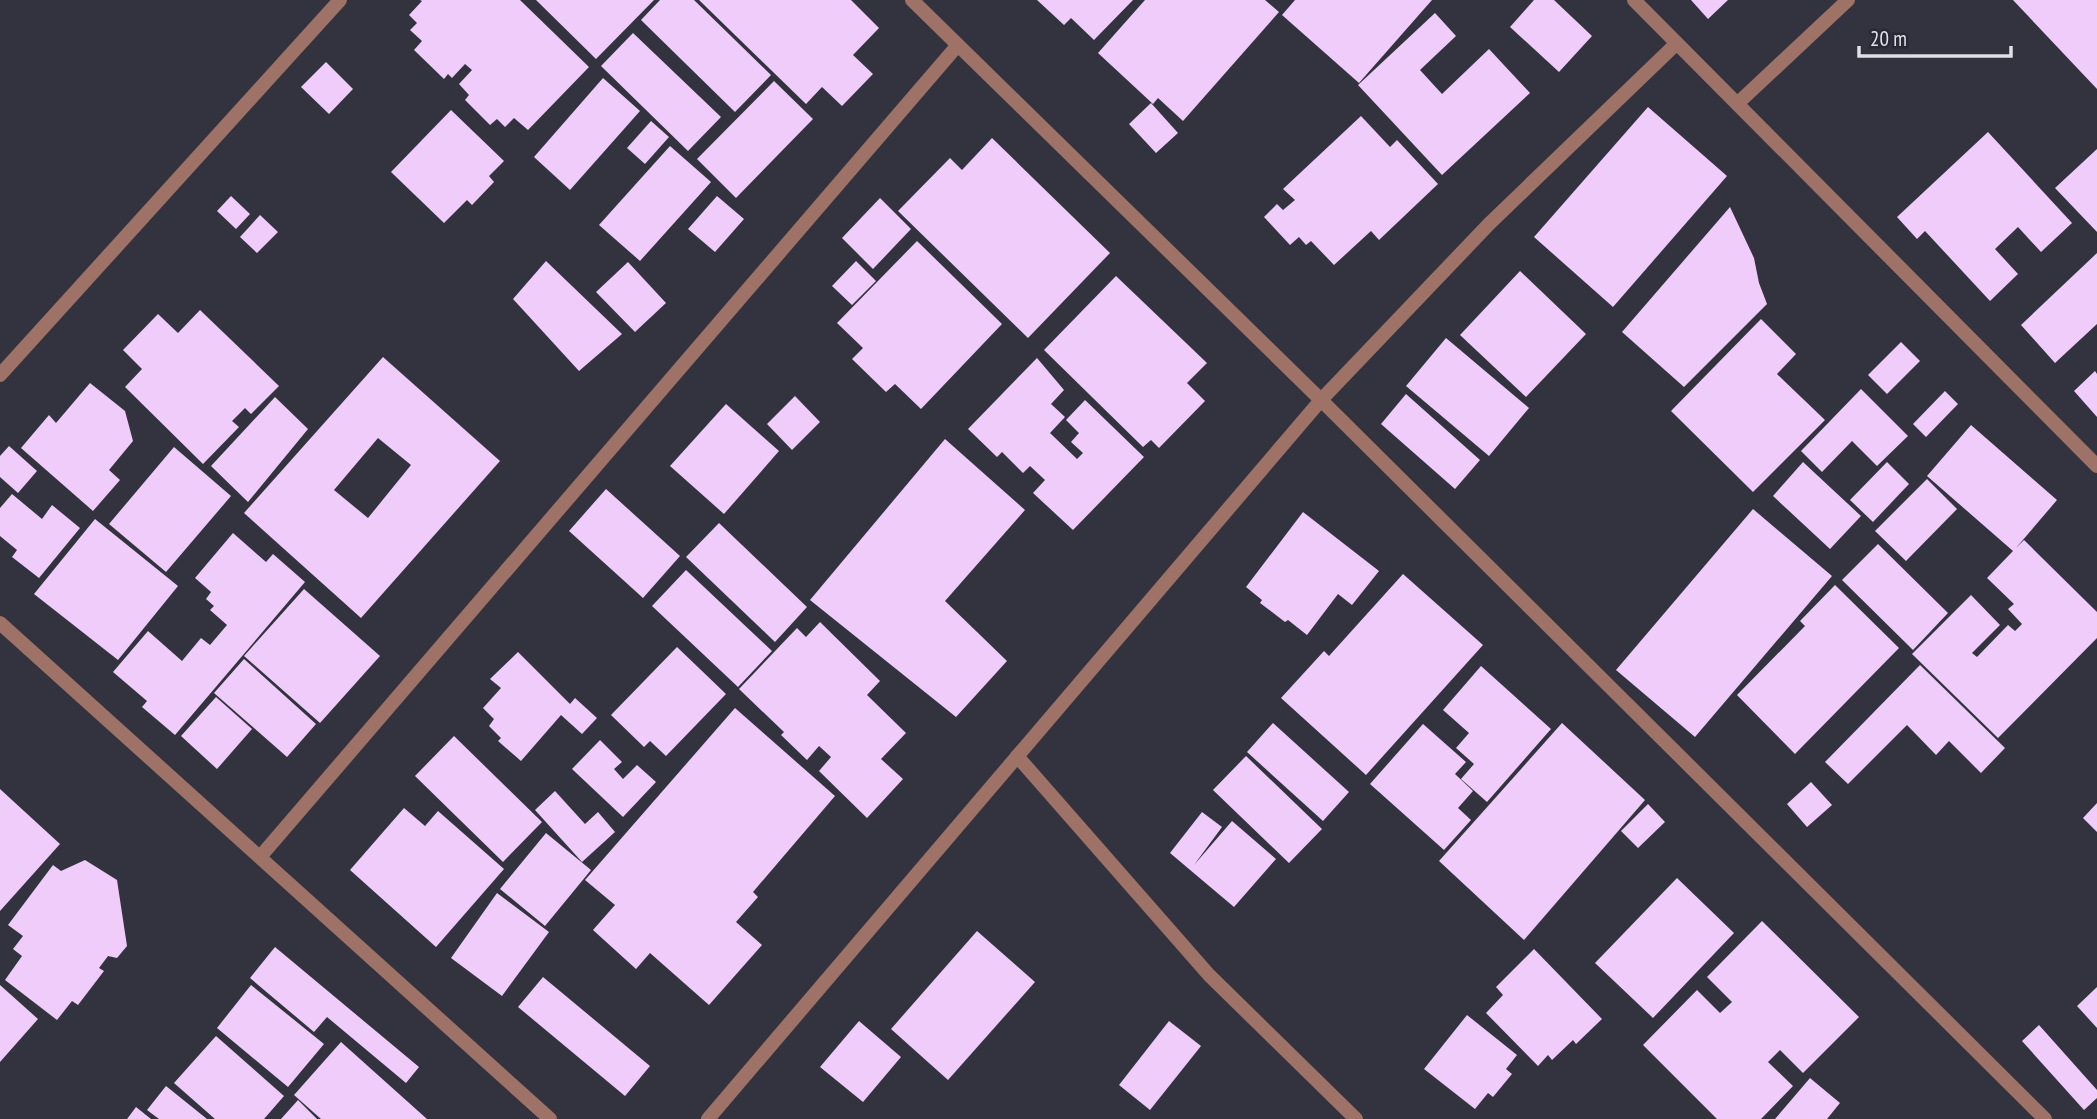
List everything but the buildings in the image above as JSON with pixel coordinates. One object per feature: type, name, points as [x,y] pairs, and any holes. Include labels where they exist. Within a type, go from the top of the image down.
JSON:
[{"type":"street","points":[[0,375],[340,0]]},
{"type":"street","points":[[912,0],[1321,400],[2045,1119]]},
{"type":"street","points":[[1634,0],[2097,467]]},
{"type":"street","points":[[1737,104],[1848,0]]},
{"type":"street","points":[[708,1119],[1321,400],[1489,223],[1677,43]]},
{"type":"street","points":[[260,857],[957,46]]},
{"type":"street","points":[[0,623],[550,1119]]},
{"type":"street","points":[[1017,756],[1209,975],[1356,1119]]}]
